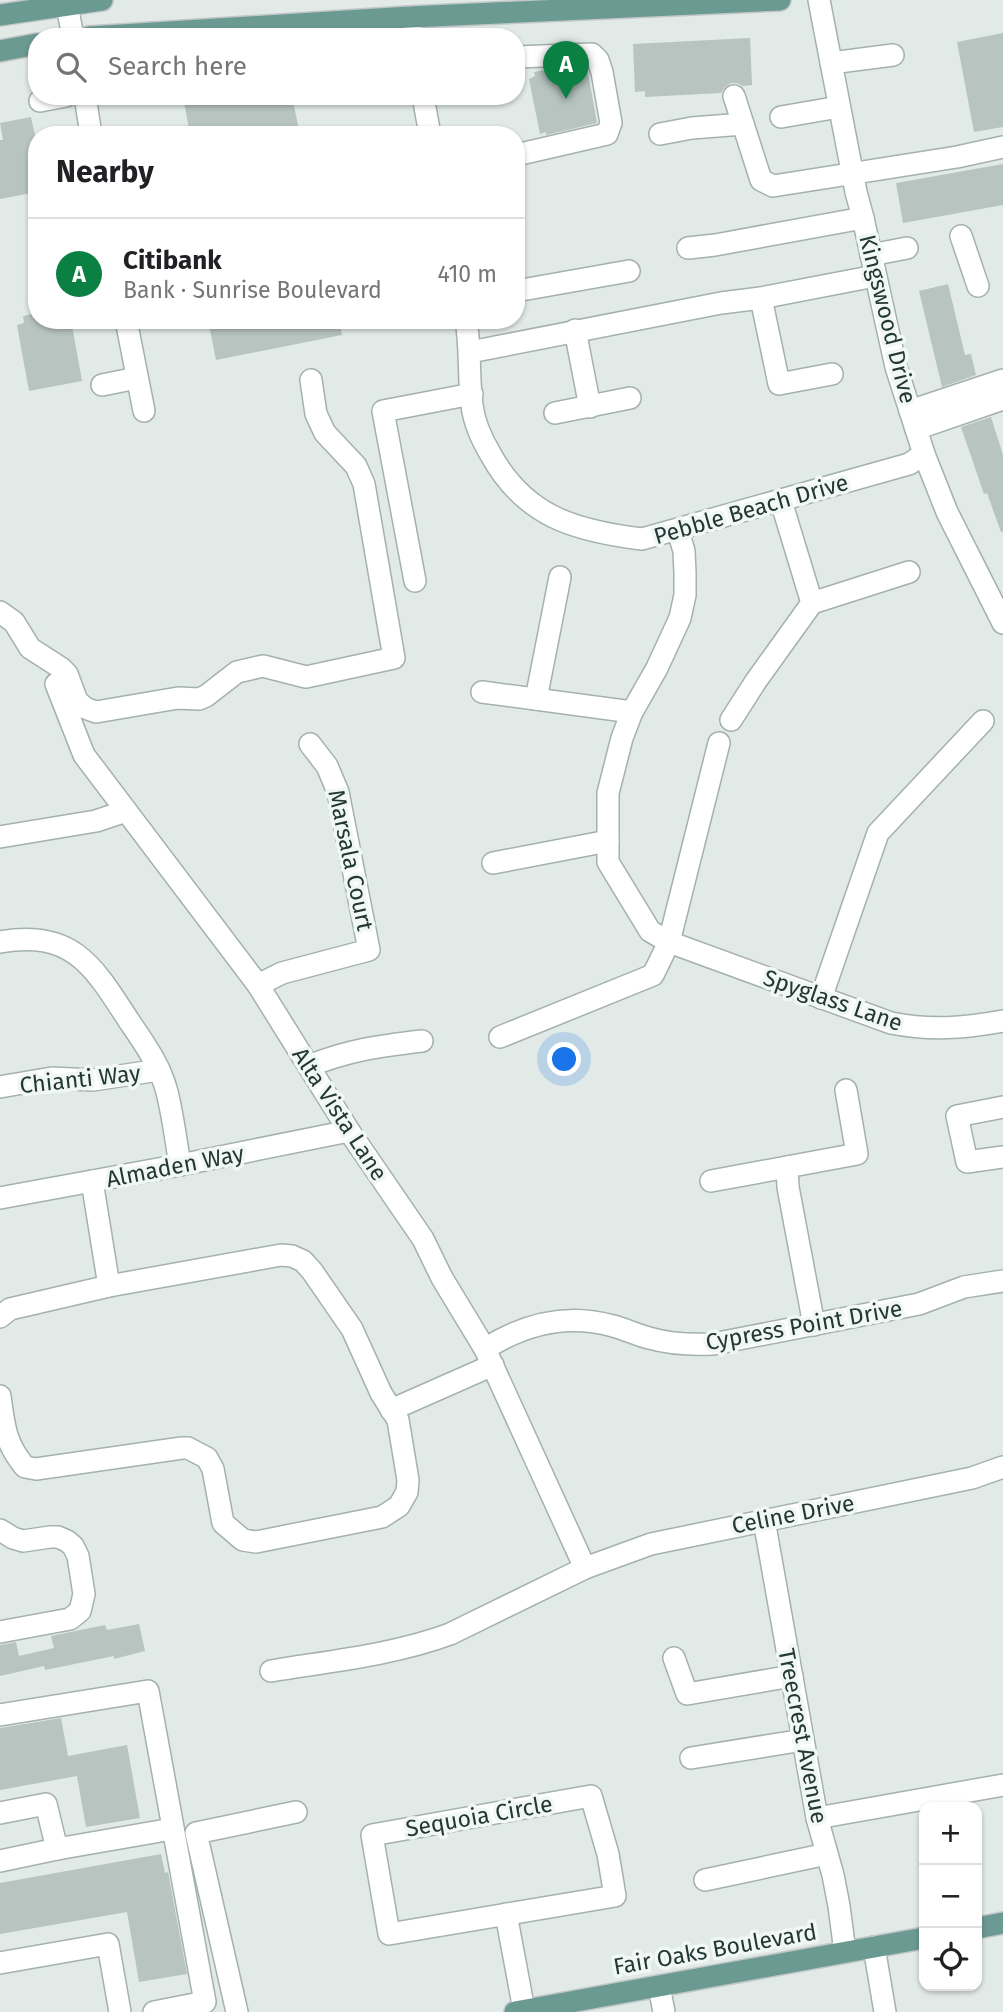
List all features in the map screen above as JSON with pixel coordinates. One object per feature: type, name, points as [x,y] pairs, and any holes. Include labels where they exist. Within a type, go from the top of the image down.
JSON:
[{"type":"main road","points":[[0,15],[69,16],[102,0]]},
{"type":"main road","points":[[378,28],[780,0]]},
{"type":"main road","points":[[0,51],[28,46]]},
{"type":"main road","points":[[982,1927],[1003,1923]]},
{"type":"main road","name":"Fair Oaks Boulevard","points":[[519,2011],[919,1939]]},
{"type":"street","name":"Kingswood Drive","points":[[819,0],[852,173],[896,367],[924,454],[947,512],[1003,623]]},
{"type":"street","points":[[525,57],[592,54],[598,60],[602,72],[611,123],[607,134],[525,153]]},
{"type":"street","points":[[831,64],[893,55]]},
{"type":"street","points":[[734,96],[761,180],[773,186],[957,157],[1003,147]]},
{"type":"street","points":[[86,105],[90,126]]},
{"type":"street","points":[[425,105],[428,126]]},
{"type":"street","points":[[781,117],[839,107]]},
{"type":"street","points":[[660,134],[692,128],[743,124]]},
{"type":"street","points":[[688,248],[863,218]]},
{"type":"street","points":[[961,236],[978,286]]},
{"type":"street","points":[[871,255],[907,248]]},
{"type":"street","points":[[525,289],[629,271]]},
{"type":"street","points":[[470,352],[575,330],[875,276]]},
{"type":"street","points":[[761,298],[779,384],[832,374]]},
{"type":"street","points":[[128,329],[144,411]]},
{"type":"street","name":"Pebble Beach Drive","points":[[467,329],[472,406],[477,425],[497,466],[508,483],[525,498],[557,520],[578,527],[642,539],[909,464],[924,454]]},
{"type":"street","points":[[575,330],[590,407]]},
{"type":"street","points":[[102,385],[137,378]]},
{"type":"street","points":[[0,612],[14,622],[30,648],[67,674],[77,701],[96,712],[177,698],[199,699],[237,672],[263,666],[306,677],[394,658],[364,484],[356,466],[325,433],[316,414],[311,380]]},
{"type":"street","points":[[913,420],[1003,380]]},
{"type":"street","points":[[415,581],[383,411],[472,394]]},
{"type":"street","points":[[555,413],[631,398]]},
{"type":"street","points":[[913,420],[1003,399]]},
{"type":"street","points":[[781,501],[812,603]]},
{"type":"street","name":"Spyglass Lane","points":[[678,531],[684,551],[685,573],[685,595],[680,618],[657,668],[632,712],[622,738],[608,793],[608,862],[650,931],[669,942],[891,1023],[913,1027],[961,1028],[1003,1021]]},
{"type":"street","points":[[731,720],[812,603],[909,572]]},
{"type":"street","points":[[536,699],[560,577]]},
{"type":"street","name":"Alta Vista Lane","points":[[56,684],[84,755],[258,985],[349,1131],[423,1239],[442,1278],[489,1357],[585,1568]]},
{"type":"street","points":[[482,692],[632,712]]},
{"type":"street","points":[[821,998],[878,834],[983,721]]},
{"type":"street","points":[[500,1037],[653,975],[669,942],[719,743]]},
{"type":"street","name":"Marsala Court","points":[[258,985],[282,973],[369,950],[338,792],[327,766],[310,744]]},
{"type":"street","points":[[0,837],[96,821],[126,811]]},
{"type":"street","points":[[493,863],[608,841]]},
{"type":"street","points":[[0,942],[37,940],[57,945],[80,957],[98,974],[159,1070],[167,1091],[180,1165]]},
{"type":"street","points":[[309,1066],[359,1049],[422,1041]]},
{"type":"street","name":"Chianti Way","points":[[0,1087],[52,1078],[93,1080],[159,1070]]},
{"type":"street","points":[[711,1181],[857,1154],[846,1090]]},
{"type":"street","points":[[1003,1107],[957,1116],[967,1161],[1003,1157]]},
{"type":"street","name":"Almaden Way","points":[[0,1198],[349,1131]]},
{"type":"street","points":[[787,1167],[788,1187],[814,1325]]},
{"type":"street","points":[[92,1181],[109,1286]]},
{"type":"street","points":[[0,1396],[9,1446],[25,1467],[36,1469],[182,1448],[188,1448],[208,1458],[223,1523],[243,1540],[251,1541],[383,1517],[399,1506],[405,1497],[408,1480],[400,1426],[381,1394],[352,1329],[312,1270],[303,1261],[292,1256],[281,1255],[109,1286],[10,1309],[1,1315]]},
{"type":"street","name":"Cypress Point Drive","points":[[391,1410],[489,1357],[501,1339],[528,1327],[565,1320],[590,1321],[648,1338],[691,1345],[713,1344],[919,1304],[964,1287],[1003,1281]]},
{"type":"street","name":"Celine Drive","points":[[271,1671],[402,1649],[450,1634],[585,1568],[650,1544],[972,1478],[1003,1467]]},
{"type":"street","name":"Treecrest Avenue","points":[[764,1520],[817,1818],[840,1912],[845,1952]]},
{"type":"street","points":[[0,1530],[23,1541],[58,1537],[73,1546],[78,1556],[84,1600],[80,1611],[70,1619],[0,1632]]},
{"type":"street","points":[[674,1658],[687,1694],[792,1676]]},
{"type":"street","points":[[0,1715],[148,1691],[205,2001],[154,2012]]},
{"type":"street","points":[[691,1758],[803,1740]]},
{"type":"street","points":[[817,1818],[1003,1785]]},
{"type":"street","name":"Sequoia Circle","points":[[592,1796],[608,1854],[615,1896],[506,1914],[389,1934],[372,1835],[592,1796]]},
{"type":"street","points":[[0,1813],[46,1804],[57,1849]]},
{"type":"street","points":[[237,2012],[196,1833],[296,1812]]},
{"type":"street","points":[[0,1861],[172,1829]]},
{"type":"street","points":[[705,1880],[827,1854]]},
{"type":"street","points":[[506,1914],[519,2011]]},
{"type":"street","points":[[0,1963],[108,1944],[120,2012]]},
{"type":"street","points":[[874,1947],[885,2012]]},
{"type":"street","points":[[659,1986],[664,2012]]},
{"type":"building","points":[[1003,33],[1003,127],[974,132],[957,42]]},
{"type":"building","points":[[750,38],[752,85],[731,83],[721,93],[645,97],[645,91],[635,92],[633,44]]},
{"type":"building","points":[[587,67],[597,123],[546,135],[546,132],[540,134],[529,79],[535,76],[534,72]]},
{"type":"building","points":[[185,105],[294,105],[298,126],[188,126]]},
{"type":"building","points":[[31,117],[33,126],[28,126],[28,194],[0,199],[0,140],[3,140],[0,123]]},
{"type":"building","points":[[1003,164],[1003,205],[903,223],[896,183]]},
{"type":"building","points":[[948,284],[965,355],[971,354],[976,375],[942,387],[919,291]]},
{"type":"building","points":[[28,315],[28,329],[73,329],[82,381],[29,391],[17,325],[24,323],[23,316]]},
{"type":"building","points":[[210,329],[341,329],[342,335],[216,360]]},
{"type":"building","points":[[991,417],[1003,455],[1003,532],[987,493],[984,494],[961,427]]},
{"type":"building","points":[[139,1624],[145,1651],[114,1659],[114,1656],[45,1670],[44,1666],[0,1676],[0,1645],[16,1642],[19,1656],[54,1648],[51,1636],[105,1625],[107,1630]]},
{"type":"building","points":[[61,1718],[68,1756],[127,1745],[140,1818],[86,1827],[77,1776],[0,1790],[0,1728]]},
{"type":"building","points":[[161,1854],[165,1873],[168,1872],[187,1974],[139,1982],[127,1912],[0,1934],[0,1883]]},
{"type":"place","name":"Citibank","points":[[566,99]]}]
